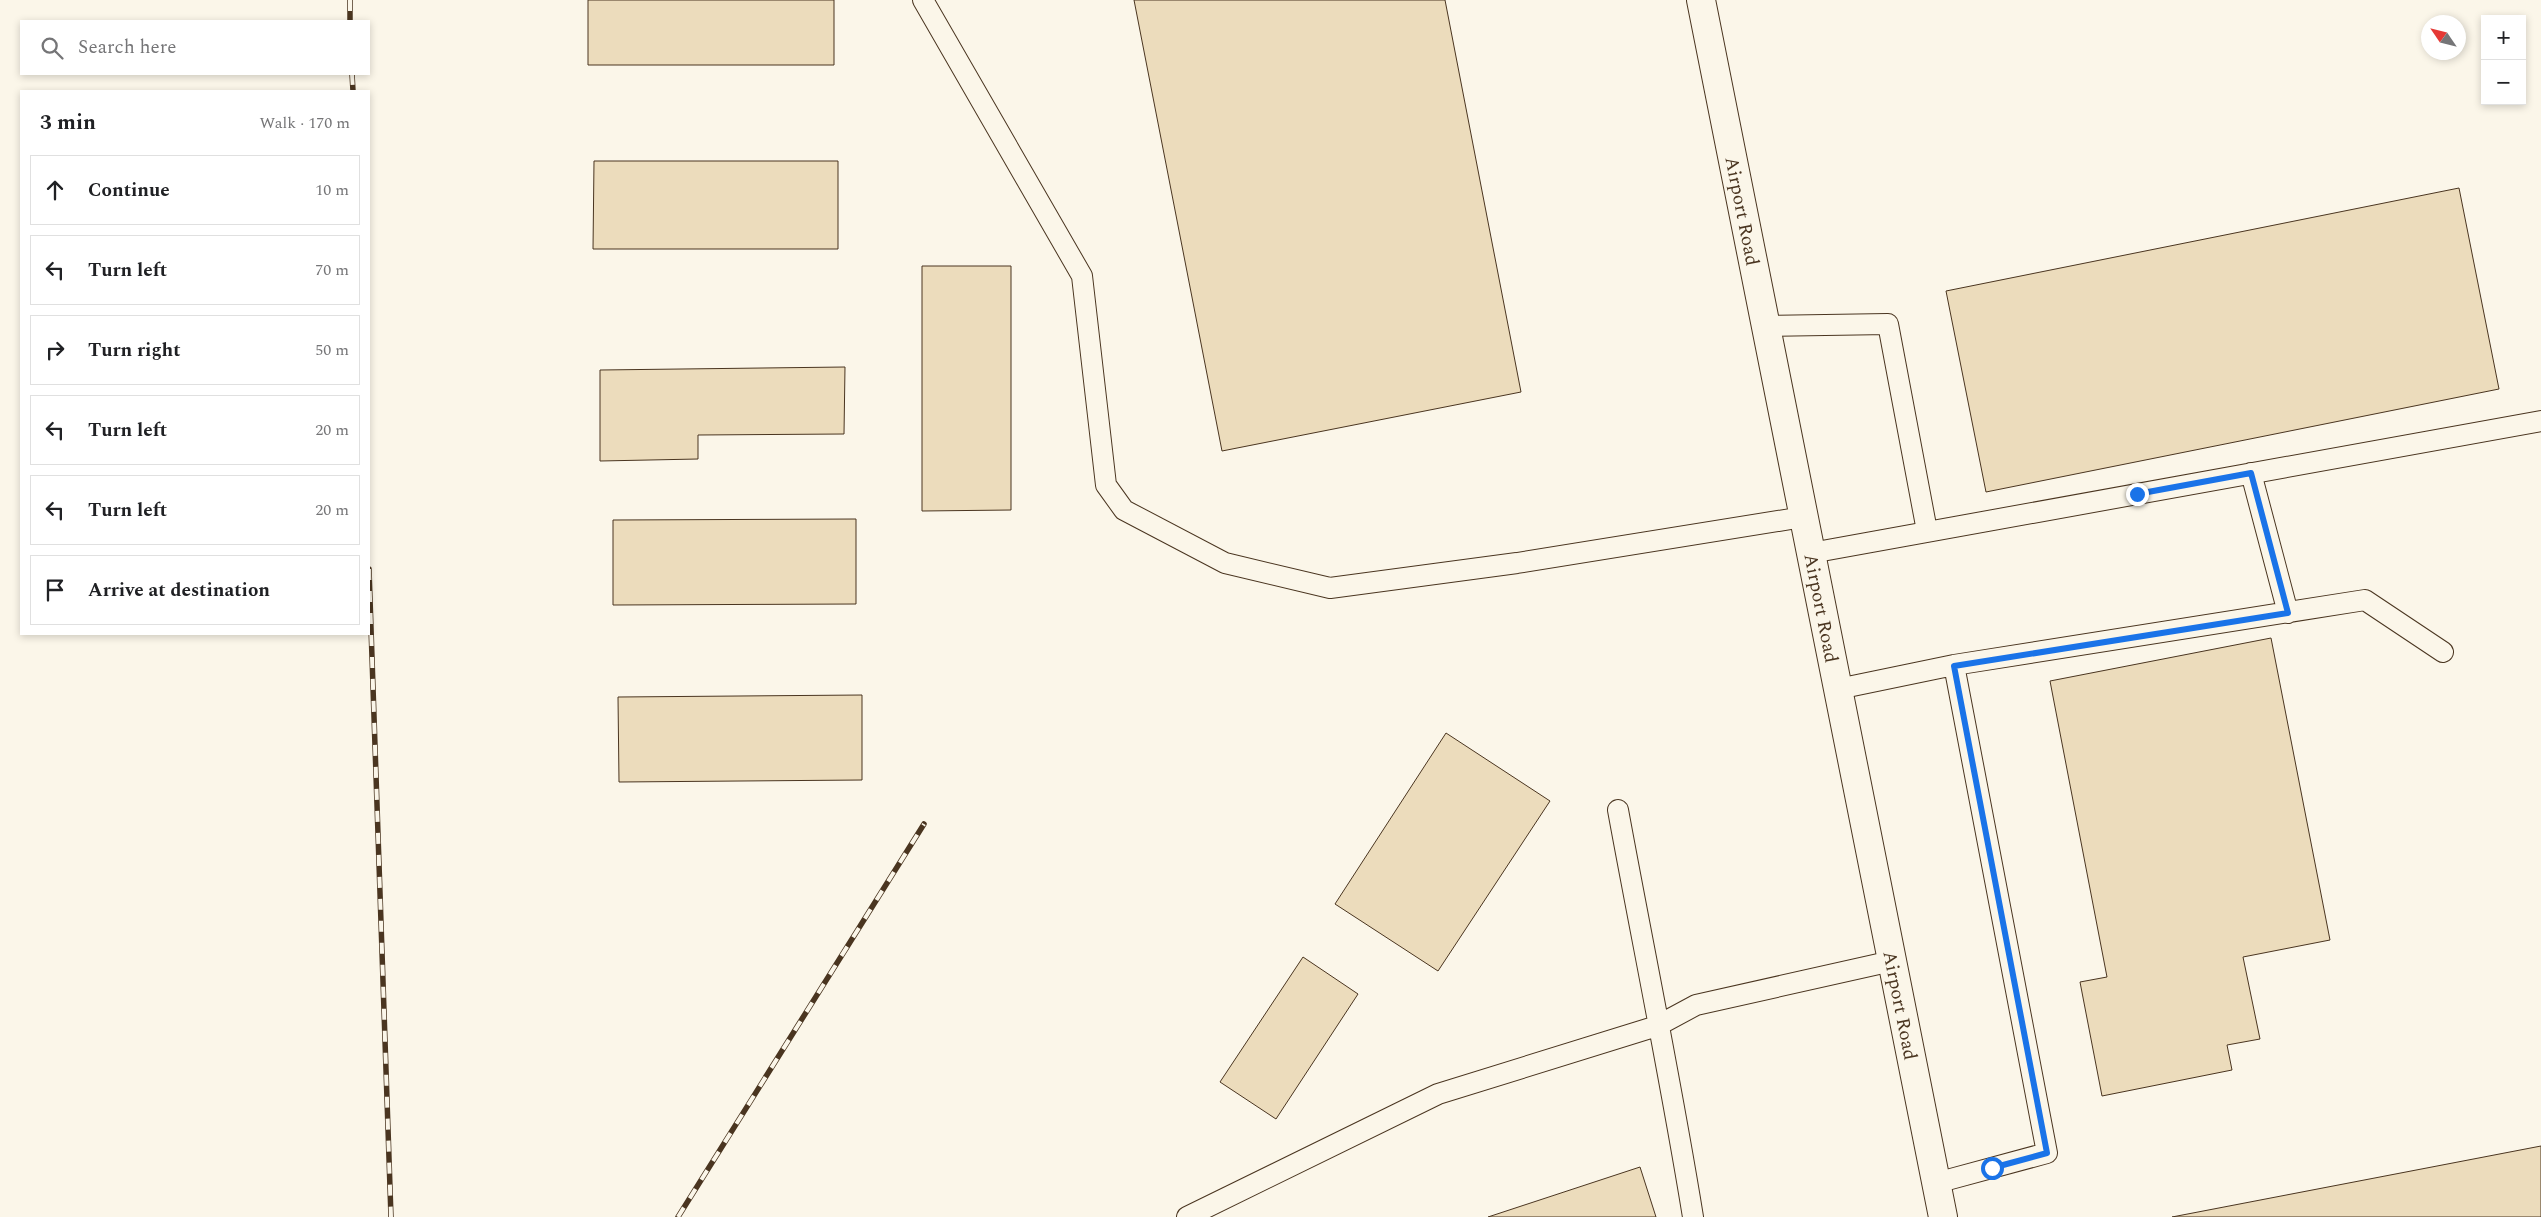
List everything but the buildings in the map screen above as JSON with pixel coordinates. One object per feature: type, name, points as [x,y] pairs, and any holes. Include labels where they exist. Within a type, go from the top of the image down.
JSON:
[{"type":"highway","name":"Airport Road","points":[[1701,0],[1943,1217]]},
{"type":"lane","points":[[923,0],[1082,276],[1106,485],[1124,510],[1225,563],[1330,588],[1517,563],[1804,517]]},
{"type":"lane","points":[[1766,326],[1888,324],[1927,531]]},
{"type":"lane","points":[[1810,553],[2541,421]]},
{"type":"lane","points":[[2251,473],[2288,613]]},
{"type":"lane","points":[[1838,689],[1954,666],[2365,600],[2443,652]]},
{"type":"lane","points":[[1936,1183],[2047,1153],[1954,666]]},
{"type":"lane","points":[[1618,810],[1657,1026],[1671,1083],[1693,1217]]},
{"type":"lane","points":[[1187,1217],[1438,1094],[1657,1026],[1696,1006],[1892,961]]},
{"type":"railway","points":[[350,0],[350,20]]},
{"type":"railway","points":[[352,75],[353,90]]},
{"type":"railway","points":[[370,598],[391,1217]]},
{"type":"railway","points":[[678,1217],[924,824]]},
{"type":"route","points":[[1992,1168],[2047,1153],[1954,666],[2288,613],[2251,473],[2137,494]]}]
